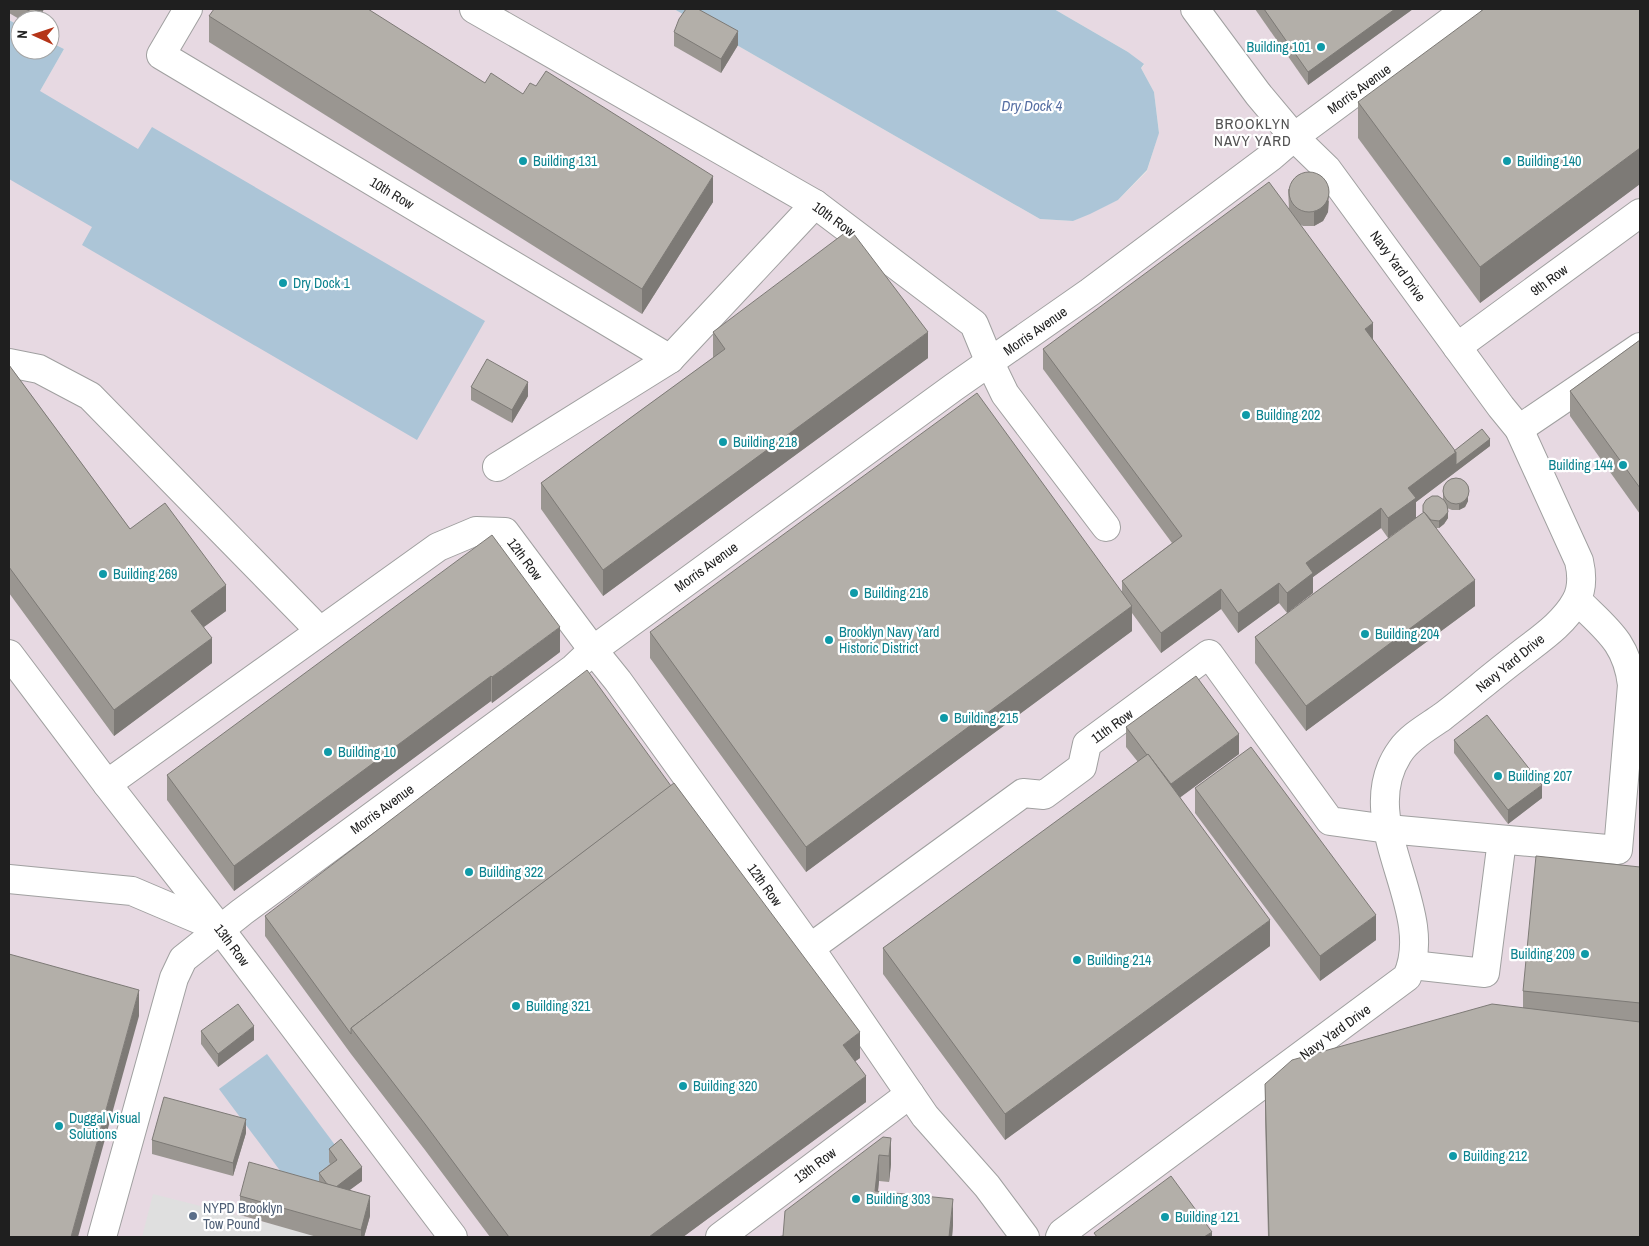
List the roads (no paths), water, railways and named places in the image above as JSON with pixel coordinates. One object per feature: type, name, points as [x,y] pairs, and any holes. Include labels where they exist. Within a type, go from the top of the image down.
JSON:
[{"type":"street","name":"10th Row","points":[[188,9],[161,55],[670,359]]},
{"type":"street","name":"10th Row","points":[[474,9],[815,204],[974,324],[1005,394],[1106,527]]},
{"type":"street","name":"Navy Yard Drive","points":[[1060,1237],[1062,1233],[1407,977],[1412,964],[1414,948],[1412,920],[1389,838],[1386,788],[1389,775],[1401,750],[1409,741],[1447,713],[1556,625],[1577,600],[1582,578],[1579,560],[1519,429],[1326,169],[1294,137],[1258,94],[1195,9]]},
{"type":"street","name":"Morris Avenue","points":[[102,1237],[176,970],[183,959],[220,929],[566,674],[593,650],[954,387],[1090,292],[1467,9]]},
{"type":"street","points":[[496,467],[670,359],[815,204]]},
{"type":"street","name":"9th Row","points":[[1457,347],[1640,213]]},
{"type":"street","points":[[1519,429],[1640,347]]},
{"type":"street","points":[[9,364],[39,369],[90,396],[320,631],[107,784]]},
{"type":"street","name":"12th Row","points":[[320,631],[438,547],[476,531],[505,532],[618,681],[810,948],[924,1116],[987,1186],[1025,1237]]},
{"type":"street","points":[[1388,829],[1618,850],[1632,685],[1630,672],[1627,658],[1620,645],[1577,600]]},
{"type":"street","name":"13th Row","points":[[9,654],[453,1237]]},
{"type":"street","name":"11th Row","points":[[810,948],[1023,793],[1044,795],[1052,790],[1082,767],[1087,744],[1209,654],[1330,821],[1388,829]]},
{"type":"street","points":[[1412,964],[1485,973],[1502,840]]},
{"type":"street","points":[[9,880],[132,891],[220,929]]},
{"type":"street","name":"13th Row","points":[[720,1237],[910,1094]]},
{"type":"water","name":"Dry Dock 4","points":[[674,9],[1054,9],[1128,52],[1144,64],[1141,68],[1154,92],[1159,133],[1147,170],[1118,200],[1073,221],[1040,219]]},
{"type":"water","name":"Dry Dock 1","points":[[9,20],[10,60],[58,60],[40,91],[138,149],[152,127],[485,321],[417,440],[82,245],[92,227],[9,179]]},
{"type":"water","name":"Dry Dock 1","points":[[60,47],[64,49],[60,56]]},
{"type":"water","points":[[267,1054],[341,1153],[337,1173],[314,1190],[293,1188],[219,1089]]},
{"type":"place","name":"Building 101","points":[[1321,47]]},
{"type":"place","name":"Building 131","points":[[523,161]]},
{"type":"place","name":"Building 140","points":[[1507,161]]},
{"type":"place","name":"Dry Dock 1","points":[[283,283]]},
{"type":"place","name":"Building 202","points":[[1246,415]]},
{"type":"place","name":"Building 218","points":[[723,442]]},
{"type":"place","name":"Building 144","points":[[1623,465]]},
{"type":"place","name":"Building 269","points":[[103,574]]},
{"type":"place","name":"Building 216","points":[[854,593]]},
{"type":"place","name":"Building 204","points":[[1365,634]]},
{"type":"place","name":"Brooklyn Navy Yard Historic District","points":[[829,640]]},
{"type":"place","name":"Building 215","points":[[944,718]]},
{"type":"place","name":"Building 10","points":[[328,752]]},
{"type":"place","name":"Building 207","points":[[1498,776]]},
{"type":"place","name":"Building 322","points":[[469,872]]},
{"type":"place","name":"Building 209","points":[[1585,954]]},
{"type":"place","name":"Building 214","points":[[1077,960]]},
{"type":"place","name":"Building 321","points":[[516,1006]]},
{"type":"place","name":"Building 320","points":[[683,1086]]},
{"type":"place","name":"Duggal Visual Solutions","points":[[59,1126]]},
{"type":"place","name":"Building 212","points":[[1453,1156]]},
{"type":"place","name":"Building 303","points":[[856,1199]]},
{"type":"place","name":"NYPD Brooklyn Tow Pound","points":[[193,1216]]},
{"type":"place","name":"Building 121","points":[[1165,1217]]},
{"type":"district","name":"BROOKLYN NAVY YARD","points":[[1253,132]]}]
